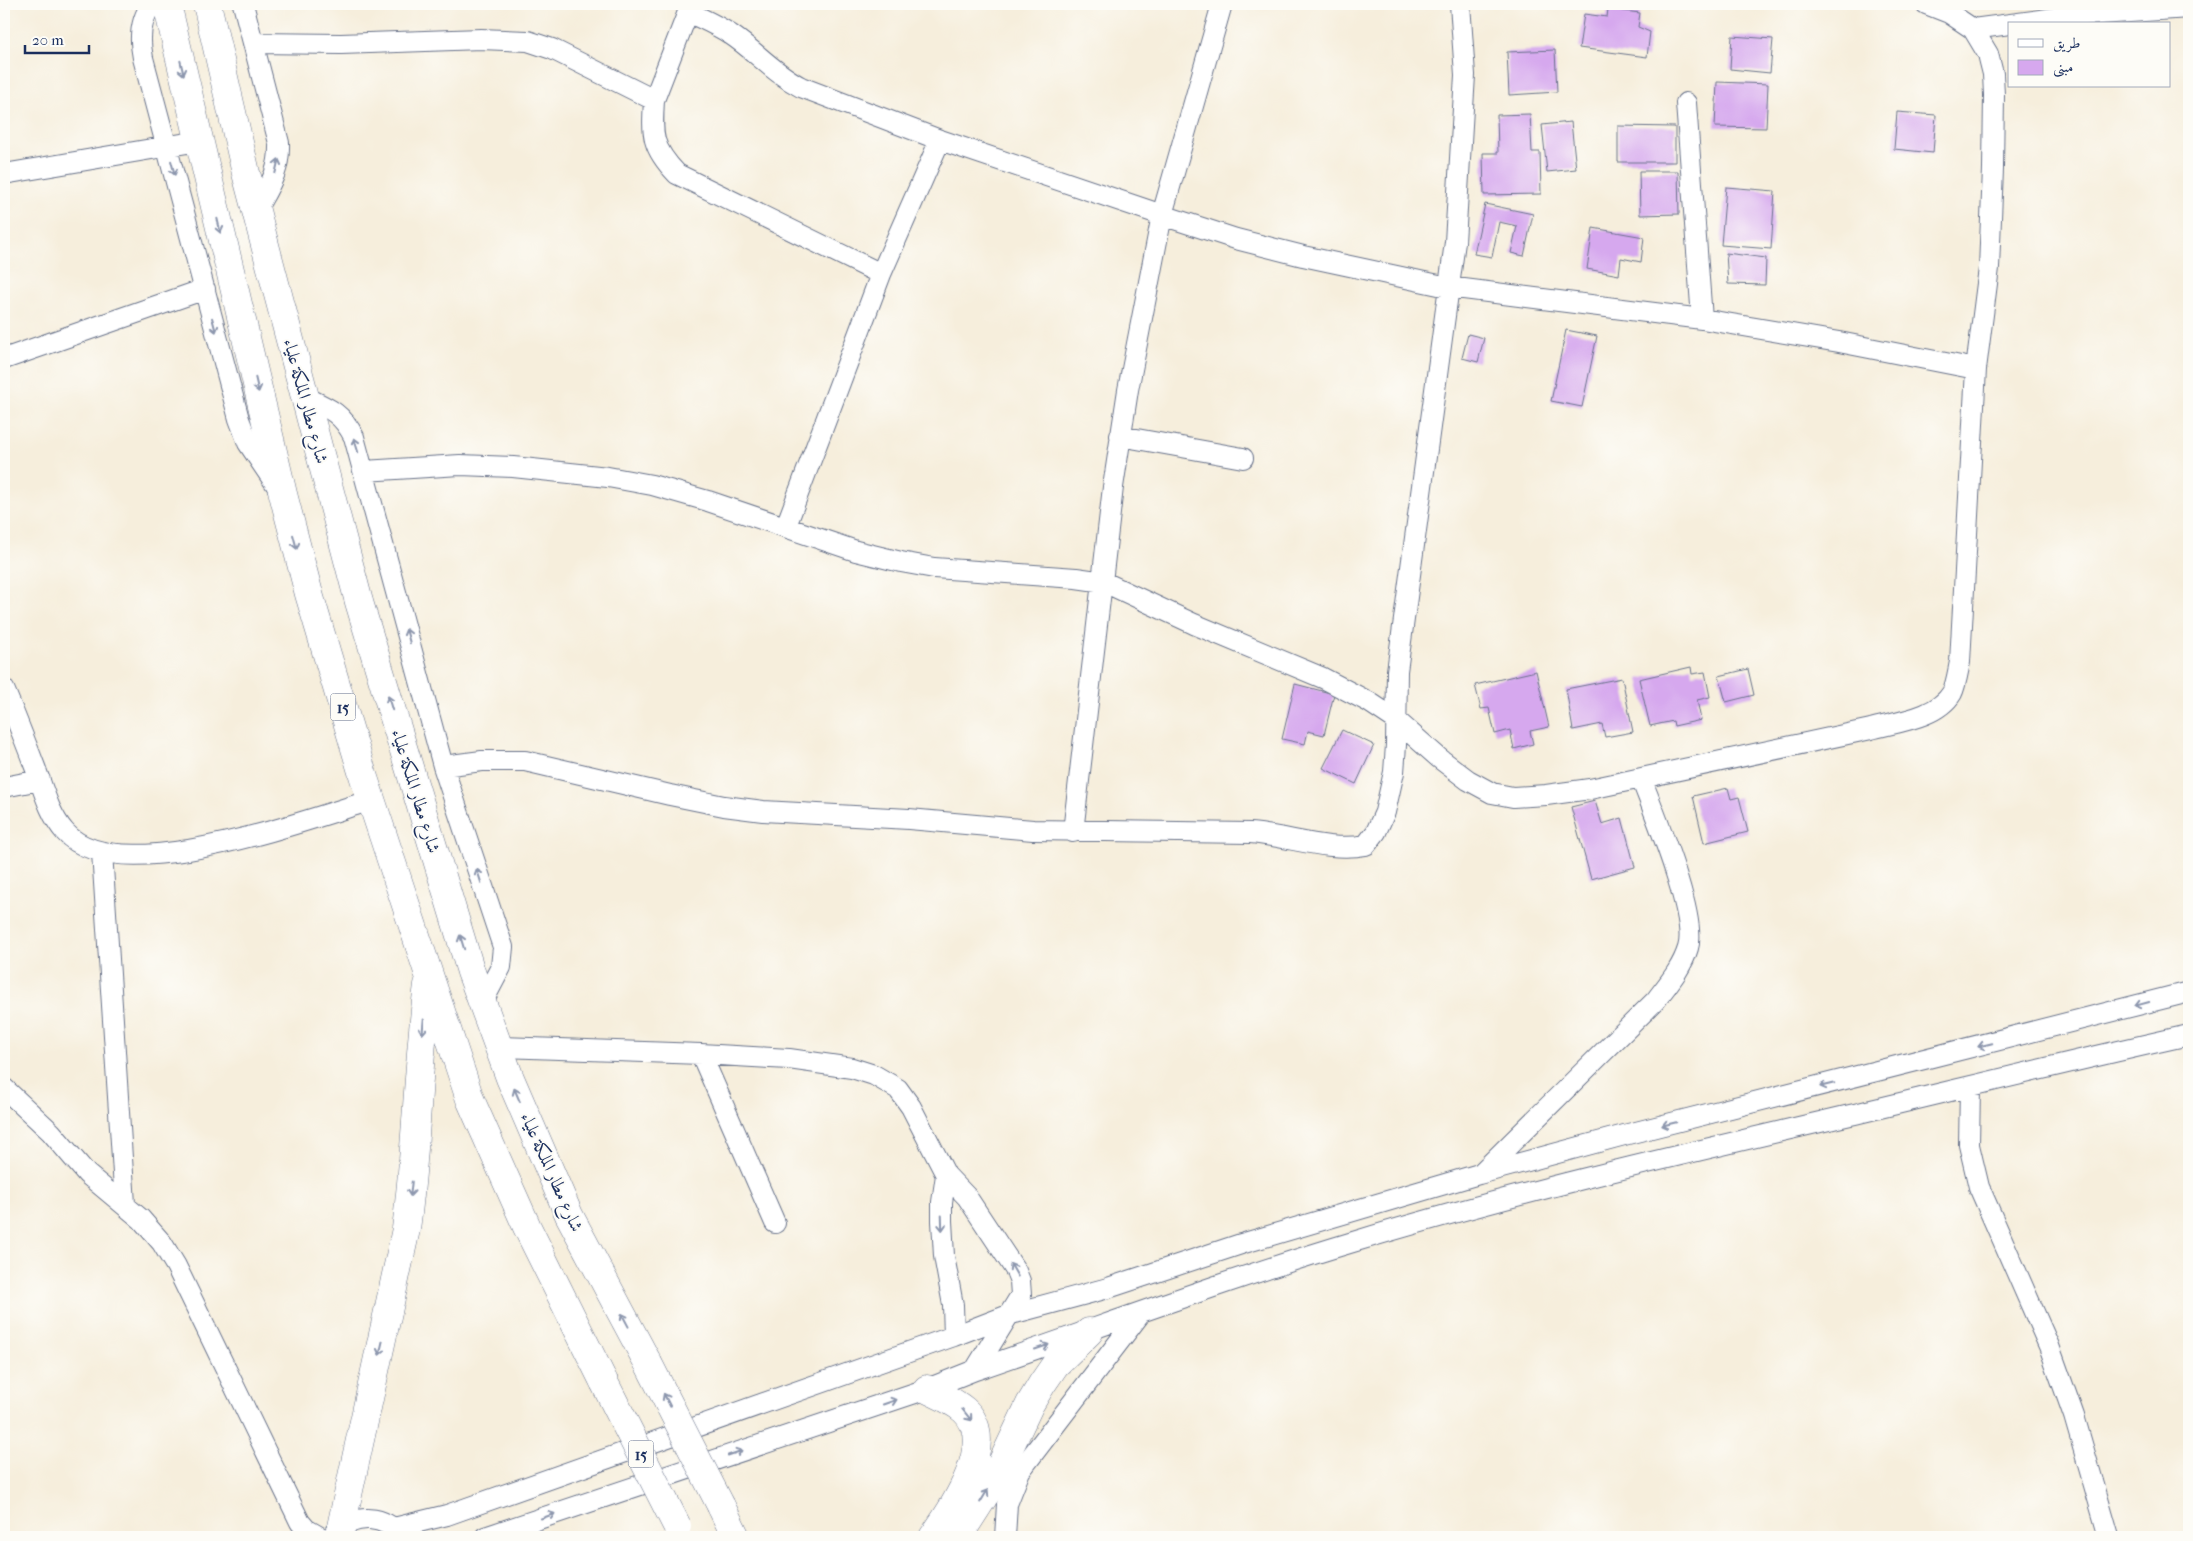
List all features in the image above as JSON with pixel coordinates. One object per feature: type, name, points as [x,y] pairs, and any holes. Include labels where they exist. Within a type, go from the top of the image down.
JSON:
[{"type":"highway","name":"15","points":[[167,4],[283,494],[311,603],[429,978],[470,1099],[527,1227],[680,1532]]},
{"type":"highway","name":"شارع مطار الملكة علياء","points":[[207,4],[256,210],[359,602],[468,963],[499,1048],[569,1215],[648,1363],[736,1537]]},
{"type":"highway","points":[[331,1534],[406,1229],[412,1188],[420,1051],[429,978]]},
{"type":"highway","points":[[958,1537],[992,1484],[1030,1404],[1042,1384],[1055,1365],[1088,1332]]},
{"type":"highway","points":[[927,1389],[964,1410],[972,1422],[977,1435],[976,1449],[970,1472],[959,1496],[933,1537]]},
{"type":"street","points":[[152,4],[144,20],[140,46],[239,419],[248,443],[283,494]]},
{"type":"street","points":[[243,4],[276,128],[279,159],[276,174],[256,210]]},
{"type":"street","points":[[1073,832],[1120,436],[1162,215],[1222,4]]},
{"type":"street","points":[[443,766],[482,761],[525,761],[670,795],[745,809],[1073,832],[1250,833],[1277,835],[1339,847],[1366,845],[1376,832],[1385,812],[1394,772],[1397,671],[1402,626],[1458,207],[1465,75],[1460,4]]},
{"type":"street","points":[[364,471],[460,465],[513,467],[608,476],[661,487],[856,550],[934,568],[1076,578],[1104,582],[1194,624],[1323,678],[1370,702],[1396,720],[1439,758],[1468,780],[1492,793],[1513,797],[1546,795],[1641,778],[1903,720],[1936,708],[1952,693],[1960,662],[1976,369],[1989,268],[1995,115],[1993,74],[1988,54],[1973,29],[1949,13],[1926,4]]},
{"type":"street","points":[[881,274],[677,174],[664,161],[656,148],[653,129],[654,100],[680,8],[730,34],[784,78],[801,87],[940,140],[1162,215],[1246,241],[1448,287],[1702,319],[1839,342],[1976,369]]},
{"type":"street","points":[[2025,22],[2062,17],[2189,8]]},
{"type":"street","points":[[1973,29],[2008,24]]},
{"type":"street","points":[[253,44],[341,44],[481,39],[528,41],[552,49],[654,100]]},
{"type":"street","points":[[1686,103],[1702,319]]},
{"type":"street","points":[[786,526],[881,274],[940,140]]},
{"type":"street","points":[[4,174],[199,141]]},
{"type":"street","points":[[4,359],[205,289]]},
{"type":"street","points":[[305,397],[334,411],[348,425],[364,471],[443,766],[503,947],[501,967],[482,1003]]},
{"type":"street","points":[[1120,436],[1243,458]]},
{"type":"street","points":[[4,689],[52,812],[65,832],[79,844],[102,852],[133,856],[202,849],[372,800]]},
{"type":"street","points":[[1479,1174],[1656,1000],[1677,972],[1688,948],[1690,931],[1685,904],[1641,778]]},
{"type":"street","points":[[4,787],[40,780]]},
{"type":"street","points":[[102,852],[125,1204]]},
{"type":"street","points":[[4,1088],[52,1132],[86,1174],[125,1204],[162,1243],[176,1266],[300,1522],[306,1529],[331,1534],[362,1518],[384,1522],[398,1532],[954,1336],[1011,1314],[1108,1288],[1241,1244],[1479,1174],[1628,1134],[2189,992]]},
{"type":"street","points":[[485,1537],[927,1389],[975,1370],[1352,1242],[1478,1207],[1771,1133],[1970,1087],[2072,1060],[2189,1035]]},
{"type":"street","points":[[499,1048],[702,1054],[832,1064],[874,1075],[898,1089],[911,1107],[946,1175],[967,1197],[1016,1271],[1020,1281],[1021,1295],[975,1370]]},
{"type":"street","points":[[702,1054],[775,1224]]},
{"type":"street","points":[[1970,1087],[1969,1145],[1979,1187],[2050,1346],[2077,1425],[2110,1537]]},
{"type":"street","points":[[946,1175],[942,1202],[942,1221],[944,1256],[953,1305],[954,1336]]},
{"type":"street","points":[[1006,1537],[1007,1504],[1020,1471],[1141,1313]]},
{"type":"building","points":[[1608,9],[1640,13],[1638,27],[1650,32],[1647,57],[1579,48],[1584,14],[1607,17]]},
{"type":"building","points":[[1732,36],[1773,39],[1770,73],[1730,69]]},
{"type":"building","points":[[1555,50],[1557,92],[1509,95],[1507,52]]},
{"type":"building","points":[[1717,82],[1768,84],[1766,128],[1715,127]]},
{"type":"building","points":[[1897,112],[1936,115],[1933,153],[1894,149]]},
{"type":"building","points":[[1530,114],[1532,152],[1540,152],[1541,194],[1484,195],[1483,153],[1498,153],[1497,115]]},
{"type":"building","points":[[1571,122],[1576,169],[1547,172],[1542,125]]},
{"type":"building","points":[[1618,126],[1675,127],[1675,162],[1618,162]]},
{"type":"building","points":[[1639,171],[1678,171],[1679,214],[1640,215]]},
{"type":"building","points":[[1726,187],[1775,191],[1771,249],[1721,245]]},
{"type":"building","points":[[1485,204],[1533,214],[1524,256],[1511,253],[1517,226],[1499,222],[1492,257],[1474,254]]},
{"type":"building","points":[[1593,228],[1644,237],[1641,262],[1621,258],[1619,275],[1587,269]]},
{"type":"building","points":[[1726,253],[1766,258],[1765,285],[1728,284]]},
{"type":"building","points":[[1566,330],[1597,336],[1582,407],[1551,401]]},
{"type":"building","points":[[1468,334],[1484,338],[1478,362],[1462,358]]},
{"type":"building","points":[[1691,667],[1692,674],[1705,672],[1710,697],[1697,700],[1701,720],[1674,726],[1673,721],[1650,726],[1639,679]]},
{"type":"building","points":[[1748,669],[1754,695],[1726,702],[1719,676]]},
{"type":"building","points":[[1536,671],[1549,727],[1530,731],[1533,744],[1514,749],[1510,730],[1495,734],[1489,708],[1481,709],[1475,685]]},
{"type":"building","points":[[1622,678],[1633,732],[1605,737],[1602,724],[1573,730],[1566,689]]},
{"type":"building","points":[[1295,684],[1334,694],[1324,735],[1308,731],[1305,744],[1282,739]]},
{"type":"building","points":[[1342,730],[1374,745],[1356,784],[1323,768]]},
{"type":"building","points":[[1728,788],[1731,799],[1739,797],[1748,832],[1704,843],[1693,796]]},
{"type":"building","points":[[1595,801],[1602,824],[1622,818],[1635,867],[1591,879],[1571,807]]}]
